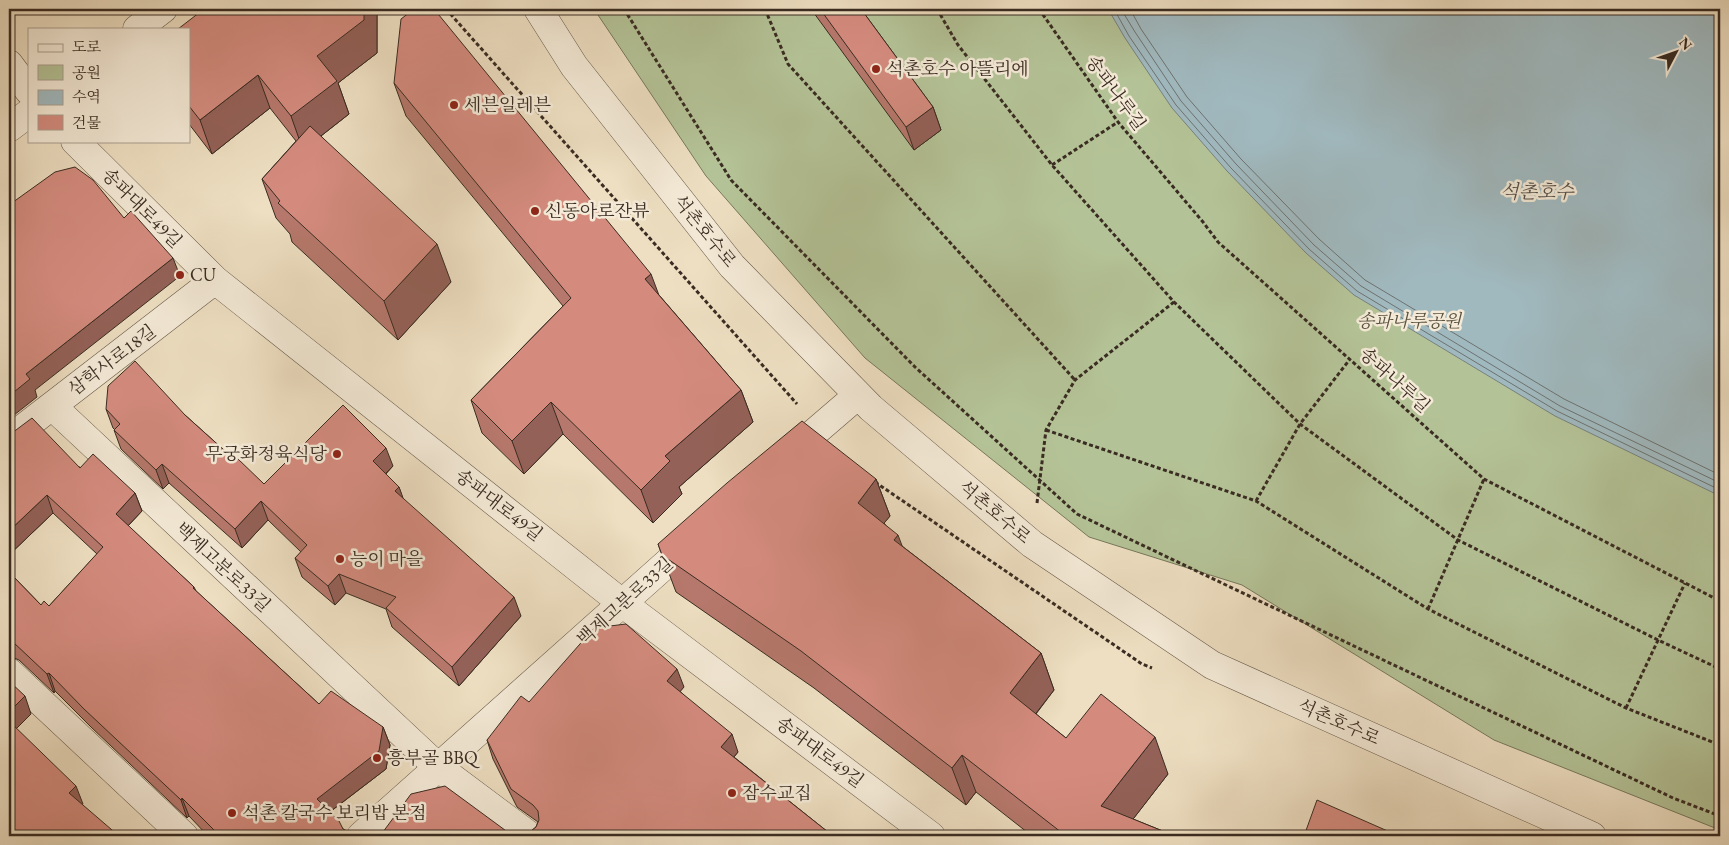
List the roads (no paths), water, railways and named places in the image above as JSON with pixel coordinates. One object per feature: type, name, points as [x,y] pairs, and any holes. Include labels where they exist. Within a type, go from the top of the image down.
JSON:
[{"type":"street","points":[[138,28],[163,9]]},
{"type":"street","name":"석촌호수로","points":[[538,9],[574,66],[732,266],[878,414],[1032,544],[1212,665],[1592,836]]},
{"type":"street","points":[[9,64],[28,90]]},
{"type":"street","points":[[9,128],[28,114]]},
{"type":"street","name":"송파대로49길","points":[[81,146],[216,280],[622,603],[931,836]]},
{"type":"street","name":"삼학사로18길","points":[[9,439],[216,280]]},
{"type":"street","points":[[768,474],[858,395]]},
{"type":"street","name":"백제고분로33길","points":[[52,406],[439,768],[530,836]]},
{"type":"street","name":"백제고분로33길","points":[[361,836],[709,526]]},
{"type":"street","points":[[9,672],[184,836]]},
{"type":"water","name":"석촌호수","points":[[1108,9],[1720,9],[1720,496],[1555,416],[1354,295],[1306,253],[1227,171],[1172,108]]},
{"type":"place","name":"석촌호수 아뜰리에","points":[[876,69]]},
{"type":"place","name":"세븐일레븐","points":[[454,105]]},
{"type":"place","name":"신동아로잔뷰","points":[[535,211]]},
{"type":"place","name":"CU","points":[[180,275]]},
{"type":"place","name":"무궁화정육식당","points":[[337,454]]},
{"type":"place","name":"능이 마을","points":[[340,559]]},
{"type":"place","name":"흥부골 BBQ","points":[[377,758]]},
{"type":"place","name":"잠수교집","points":[[732,793]]},
{"type":"place","name":"석촌 칼국수 보리밥 본점","points":[[232,813]]},
{"type":"park label","name":"송파나루공원","points":[[1409,321]]}]
